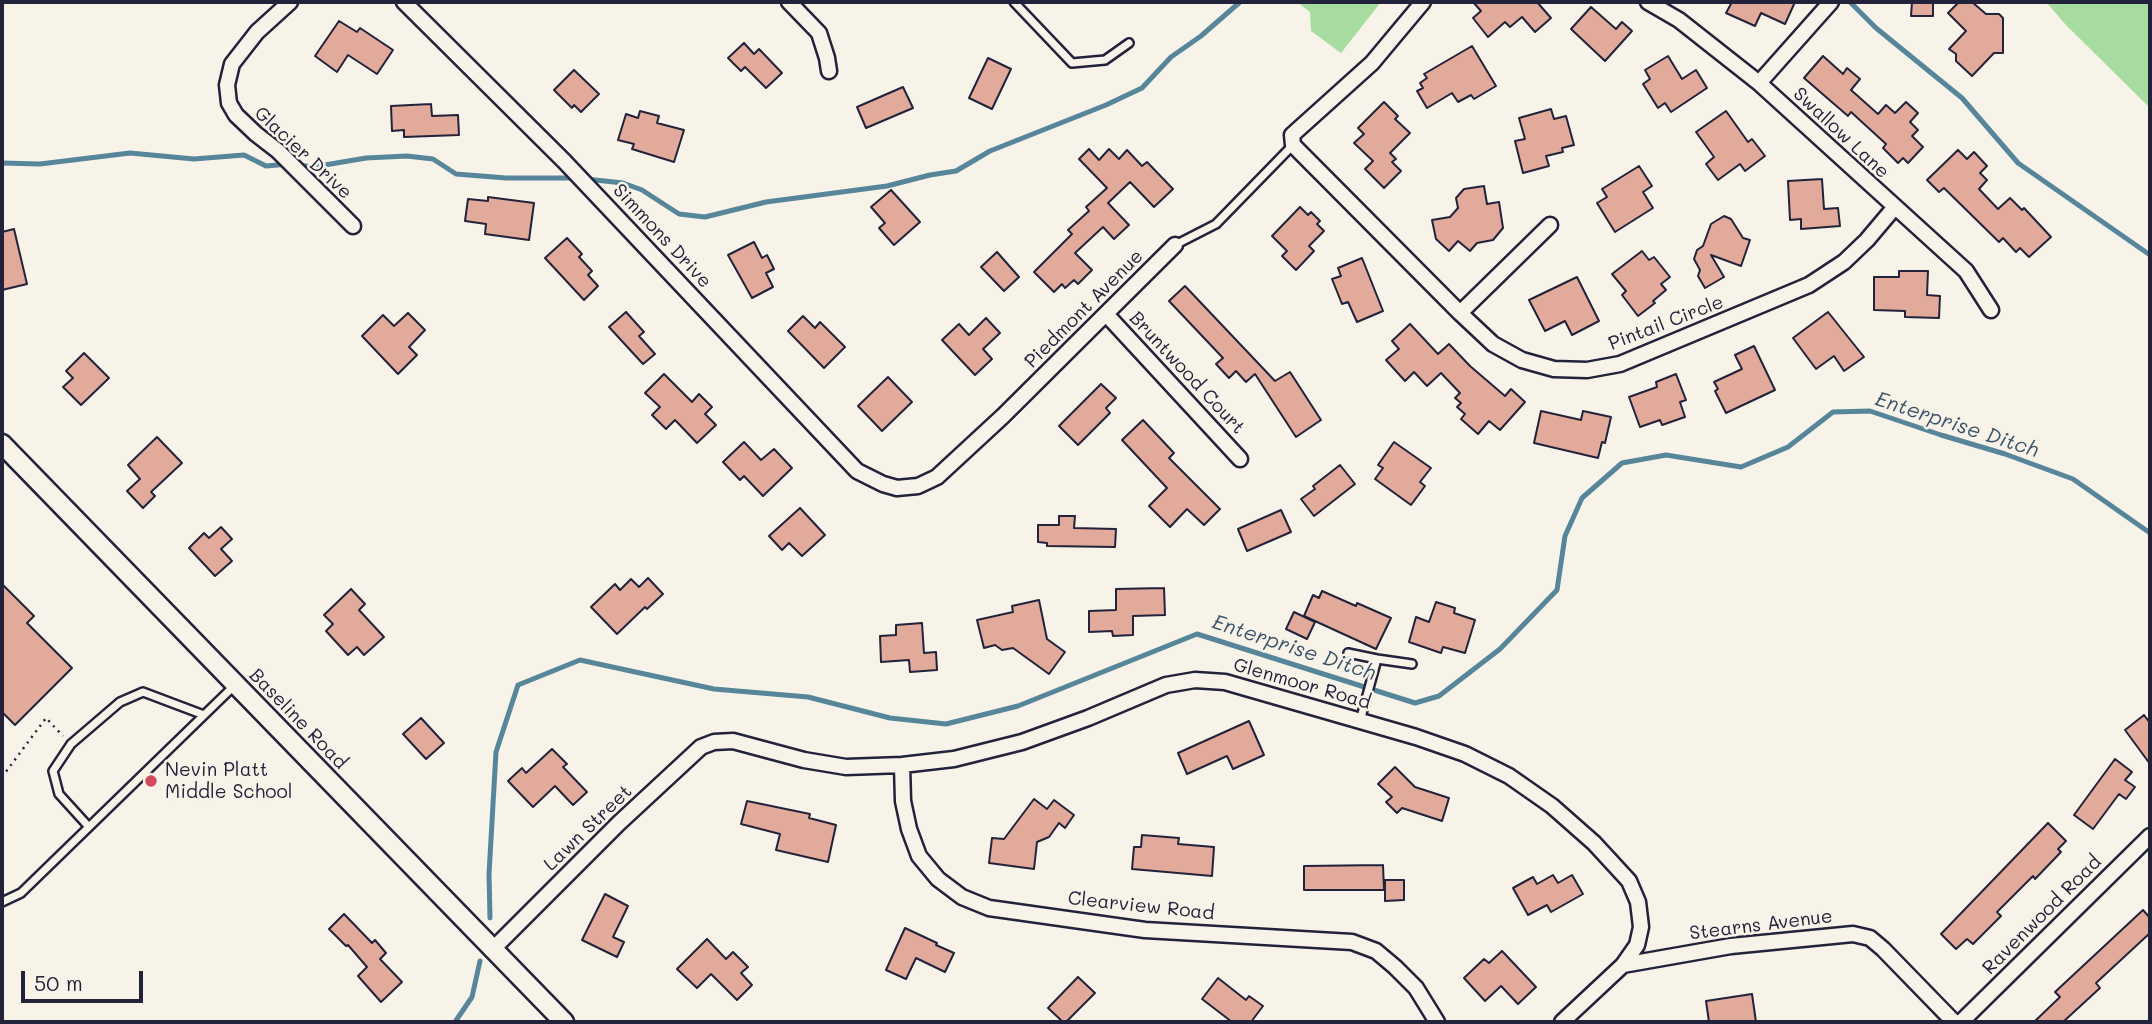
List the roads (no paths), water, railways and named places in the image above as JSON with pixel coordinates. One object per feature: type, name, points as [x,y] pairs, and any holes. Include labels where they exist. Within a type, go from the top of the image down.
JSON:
[{"type":"street","name":"Glacier Drive","points":[[290,2],[257,32],[232,65],[227,85],[229,103],[236,115],[278,150],[353,226]]},
{"type":"street","name":"Simmons Drive","points":[[404,2],[564,161],[857,471],[897,488]]},
{"type":"street","points":[[789,2],[819,33],[829,71]]},
{"type":"street","points":[[1293,145],[1292,135],[1372,63],[1423,2]]},
{"type":"street","name":"Swallow Lane","points":[[1648,2],[1679,20],[1759,83],[1966,271],[1991,310]]},
{"type":"street","points":[[1759,83],[1831,2]]},
{"type":"street","name":"Pintail Circle","points":[[1293,145],[1493,344],[1522,360],[1554,369],[1587,370],[1620,364],[1809,285],[1844,262],[1894,208]]},
{"type":"street","points":[[1460,313],[1550,225]]},
{"type":"street","name":"Piedmont Avenue","points":[[897,488],[918,486],[937,477],[1003,416],[1175,245]]},
{"type":"street","name":"Bruntwood Court","points":[[1106,314],[1240,459]]},
{"type":"street","name":"Baseline Road","points":[[2,444],[564,1022]]},
{"type":"street","name":"Glenmoor Road","points":[[714,742],[733,741],[804,760],[846,767],[902,765],[954,759],[1022,742],[1166,685],[1195,680],[1225,682],[1465,754],[1509,776],[1552,806],[1594,843],[1629,881],[1638,902],[1641,927],[1637,945],[1623,964]]},
{"type":"street","name":"Lawn Street","points":[[494,949],[629,813],[701,747],[714,742]]},
{"type":"street","name":"Clearview Road","points":[[902,765],[903,801],[919,856],[938,879],[962,897],[989,908],[1146,930],[1321,938],[1352,942],[1376,951],[1395,967],[1416,988],[1437,1022]]},
{"type":"street","name":"Ravenwood Road","points":[[1961,1022],[2150,836]]},
{"type":"street","name":"Stearns Avenue","points":[[1623,964],[1731,946],[1853,934],[1870,938],[1877,944],[1954,1022]]},
{"type":"street","points":[[1562,1022],[1623,964]]},
{"type":"lane","points":[[1014,2],[1072,63],[1105,60],[1129,43]]},
{"type":"lane","name":"Piedmont Avenue","points":[[1175,245],[1216,224],[1293,145]]},
{"type":"lane","points":[[1348,653],[1412,664]]},
{"type":"lane","points":[[1360,721],[1377,659]]},
{"type":"lane","points":[[2,902],[21,892],[236,685]]},
{"type":"lane","points":[[89,827],[59,794],[53,771],[71,744],[120,702],[143,692],[204,715]]},
{"type":"waterway","points":[[586,179],[623,183],[642,190],[679,214],[705,217],[766,202],[887,186],[956,171],[990,151],[1142,88],[1171,57],[1201,36],[1240,2]]},
{"type":"waterway","points":[[1850,2],[1876,28],[1962,98],[2018,163],[2150,255]]},
{"type":"waterway","points":[[2,163],[40,164],[130,153],[194,159],[244,155],[266,166],[289,164]]},
{"type":"waterway","points":[[298,165],[313,167],[366,158],[407,156],[433,159],[456,174],[506,178],[577,178]]},
{"type":"waterway","name":"Enterprise Ditch","points":[[490,918],[489,874],[496,752],[518,685],[580,660],[714,689],[808,697],[890,718],[946,724],[1018,706],[1197,634],[1415,703],[1439,696],[1500,649],[1557,590],[1565,536],[1582,498],[1622,463],[1666,455],[1741,467],[1788,447],[1833,412],[1870,411],[2005,454],[2073,479],[2150,533]]},
{"type":"waterway","name":"Enterprise Ditch","points":[[455,1022],[472,997],[480,961]]},
{"type":"place","name":"Nevin Platt Middle School","points":[[151,781]]}]
